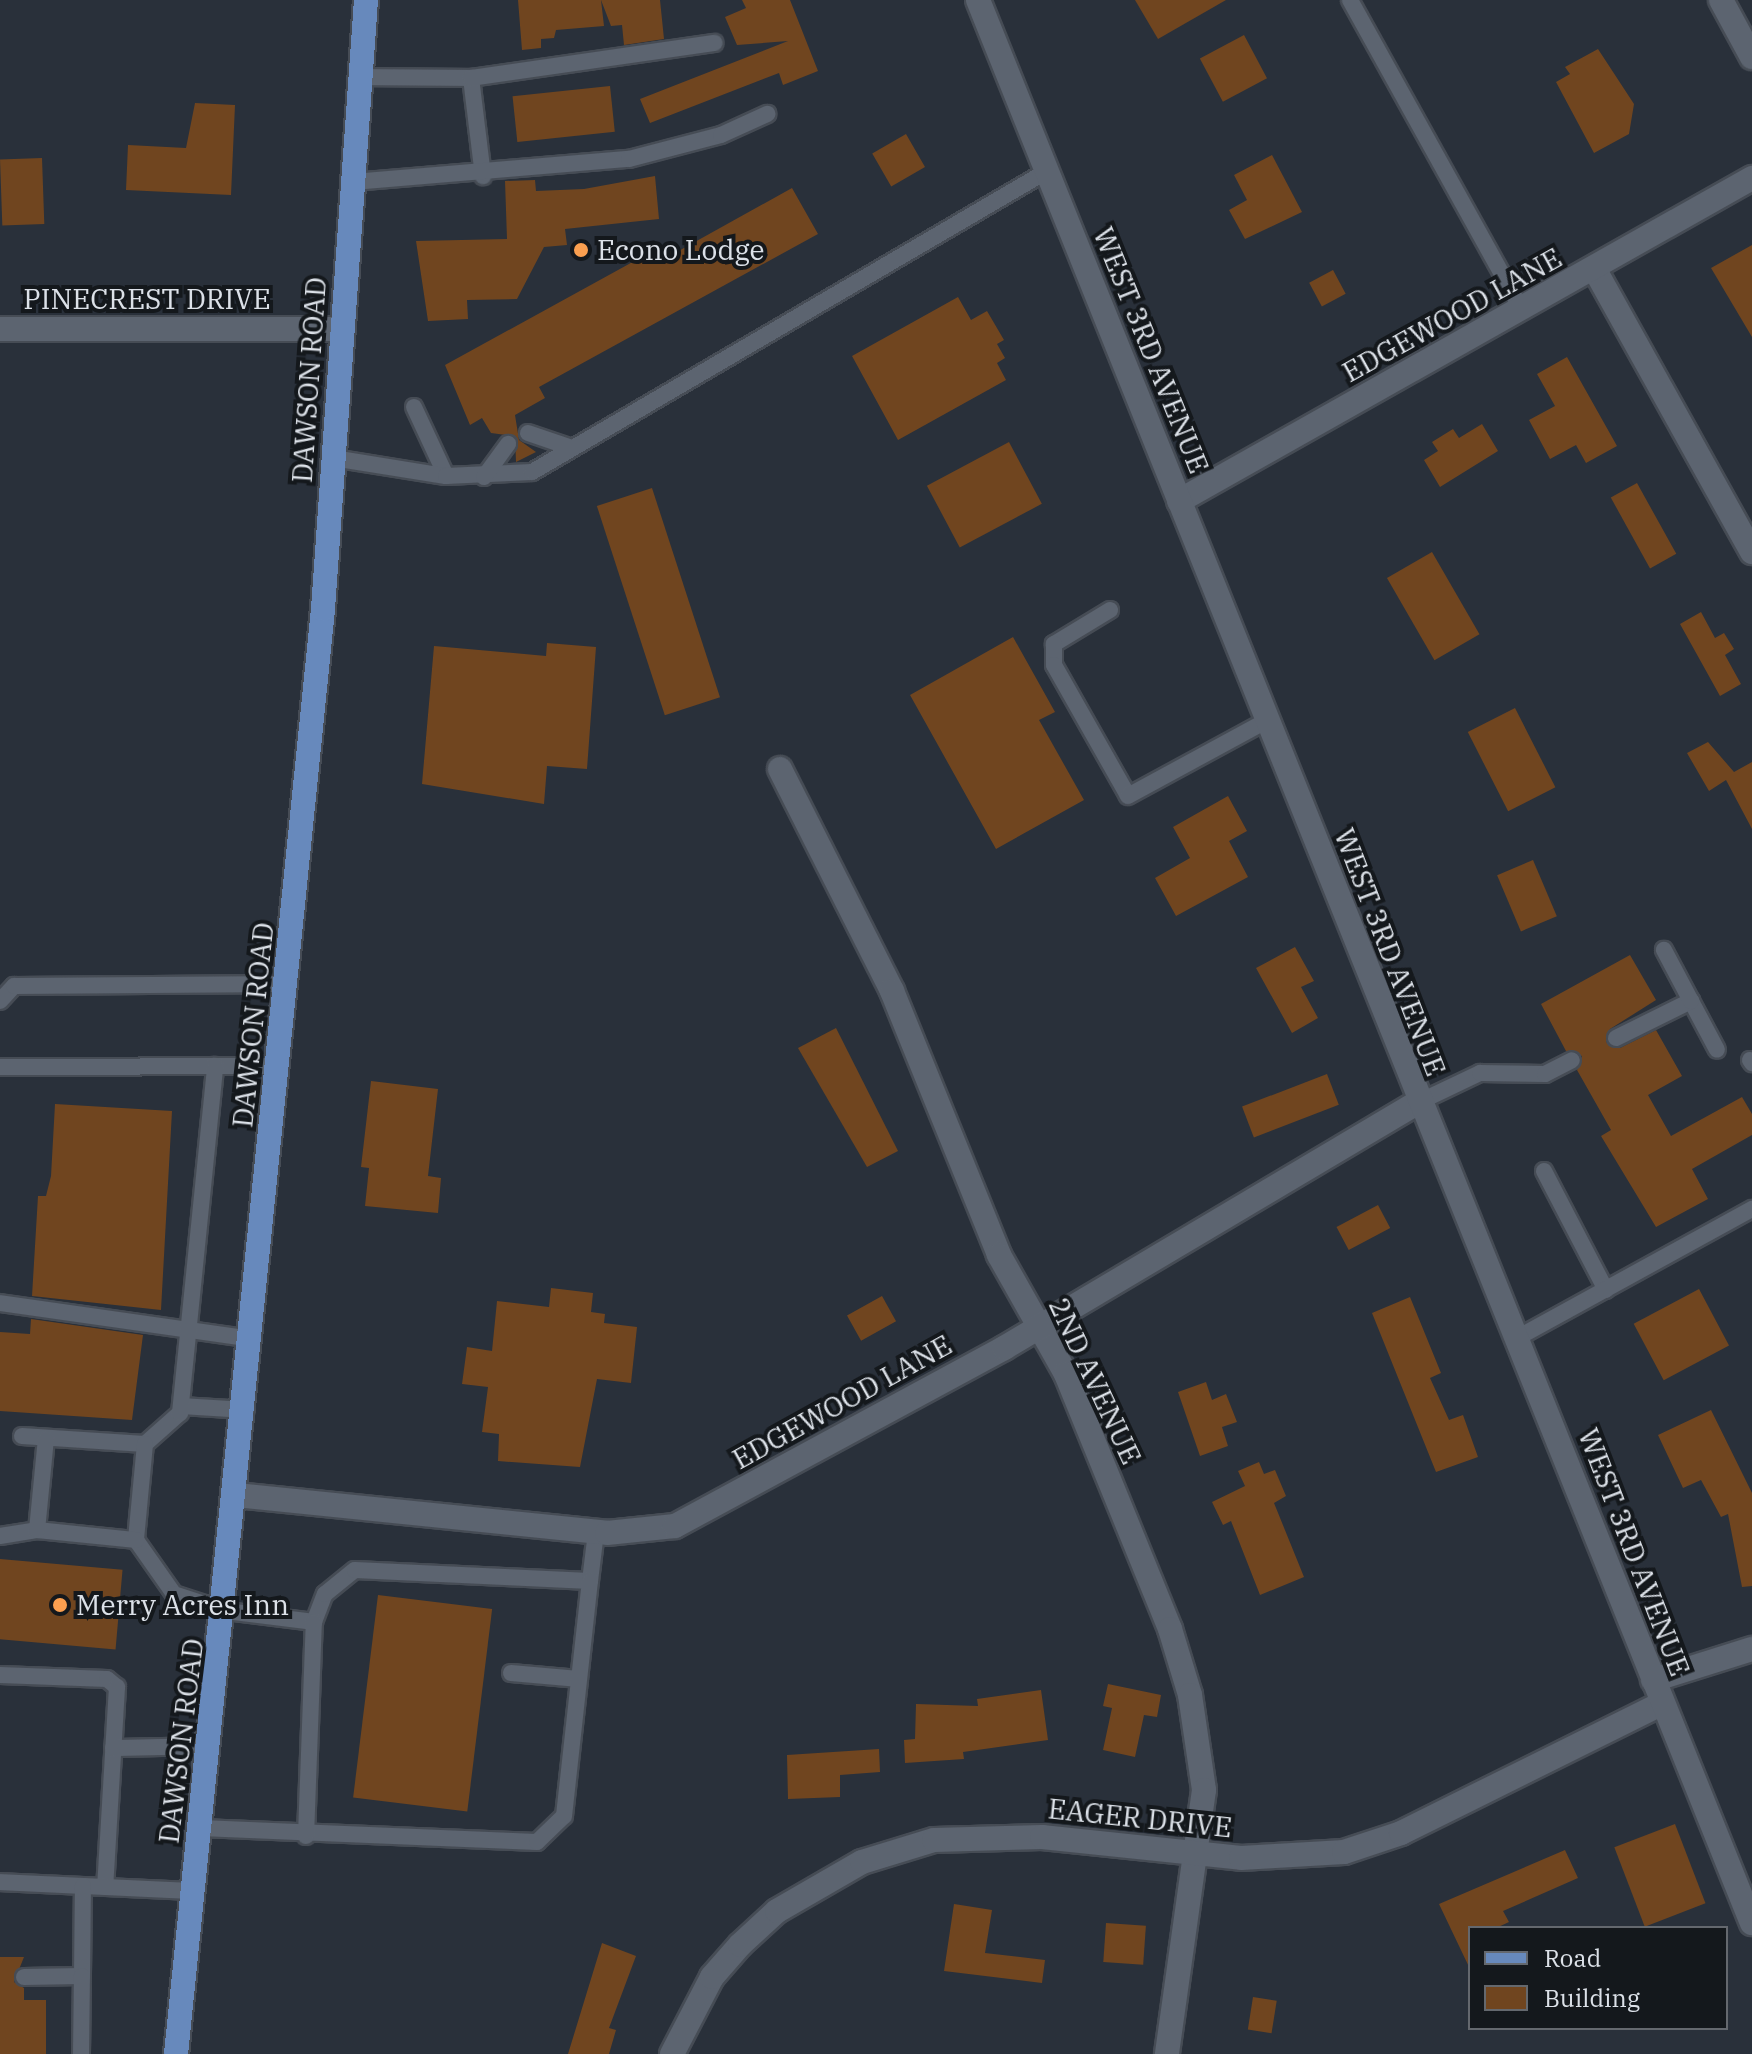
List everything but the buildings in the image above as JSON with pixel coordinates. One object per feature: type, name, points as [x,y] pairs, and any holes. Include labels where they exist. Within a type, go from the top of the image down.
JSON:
[{"type":"main road","name":"DAWSON ROAD","points":[[176,2054],[226,1611],[287,984],[333,458],[366,0]]},
{"type":"street","name":"WEST 3RD AVENUE","points":[[978,0],[1268,720],[1417,1103],[1517,1338],[1661,1704],[1752,1923]]},
{"type":"street","points":[[1721,0],[1752,57]]},
{"type":"street","name":"EDGEWOOD LANE","points":[[1179,501],[1595,270],[1752,178]]},
{"type":"street","points":[[1595,270],[1752,552]]},
{"type":"street","name":"PINECREST DRIVE","points":[[0,329],[342,329]]},
{"type":"street","name":"2ND AVENUE","points":[[780,769],[892,991],[999,1255],[1041,1327],[1153,1584],[1190,1695],[1204,1790],[1167,2054]]},
{"type":"street","name":"EDGEWOOD LANE","points":[[236,1495],[596,1532],[675,1526],[1041,1327],[1417,1103]]},
{"type":"street","points":[[1653,1680],[1752,1649]]},
{"type":"street","name":"EAGER DRIVE","points":[[672,2054],[712,1977],[740,1945],[777,1911],[862,1862],[922,1842],[1042,1837],[1195,1854],[1344,1852],[1401,1833],[1661,1704]]},
{"type":"lane","points":[[1350,0],[1522,310]]},
{"type":"lane","points":[[360,77],[471,78],[714,43]]},
{"type":"lane","points":[[471,78],[483,176]]},
{"type":"lane","points":[[353,182],[483,176],[629,159],[721,135],[767,114]]},
{"type":"lane","points":[[333,458],[446,476],[484,477],[532,472],[1047,171]]},
{"type":"lane","points":[[414,407],[446,476]]},
{"type":"lane","points":[[528,433],[572,448]]},
{"type":"lane","points":[[484,477],[508,444]]},
{"type":"lane","points":[[1110,610],[1054,644],[1054,665],[1128,796],[1268,720]]},
{"type":"lane","points":[[1664,950],[1717,1050]]},
{"type":"lane","points":[[0,1001],[14,986],[287,984]]},
{"type":"lane","points":[[1616,1038],[1691,1001]]},
{"type":"lane","points":[[1417,1103],[1480,1073],[1545,1074],[1572,1060]]},
{"type":"lane","points":[[215,1066],[181,1406],[145,1444],[136,1540],[174,1594],[226,1611],[314,1622]]},
{"type":"lane","points":[[0,1067],[279,1066]]},
{"type":"lane","points":[[1544,1171],[1606,1290]]},
{"type":"lane","points":[[1517,1338],[1752,1209]]},
{"type":"lane","points":[[0,1303],[174,1322],[188,1331],[252,1339]]},
{"type":"lane","points":[[181,1406],[246,1410]]},
{"type":"lane","points":[[22,1436],[145,1444]]},
{"type":"lane","points":[[37,1530],[46,1439]]},
{"type":"lane","points":[[0,1536],[37,1530],[136,1540]]},
{"type":"lane","points":[[201,1828],[306,1836],[537,1842],[564,1816],[596,1532]]},
{"type":"lane","points":[[306,1836],[314,1622],[325,1594],[355,1570],[590,1581]]},
{"type":"lane","points":[[511,1673],[579,1679]]},
{"type":"lane","points":[[0,1675],[107,1679],[117,1687],[105,1887]]},
{"type":"lane","points":[[113,1748],[211,1746]]},
{"type":"lane","points":[[0,1882],[194,1891]]},
{"type":"lane","points":[[81,2054],[83,1886]]},
{"type":"lane","points":[[24,1977],[82,1976]]},
{"type":"place","name":"Econo Lodge","points":[[581,250]]},
{"type":"place","name":"Merry Acres Inn","points":[[60,1605]]}]
